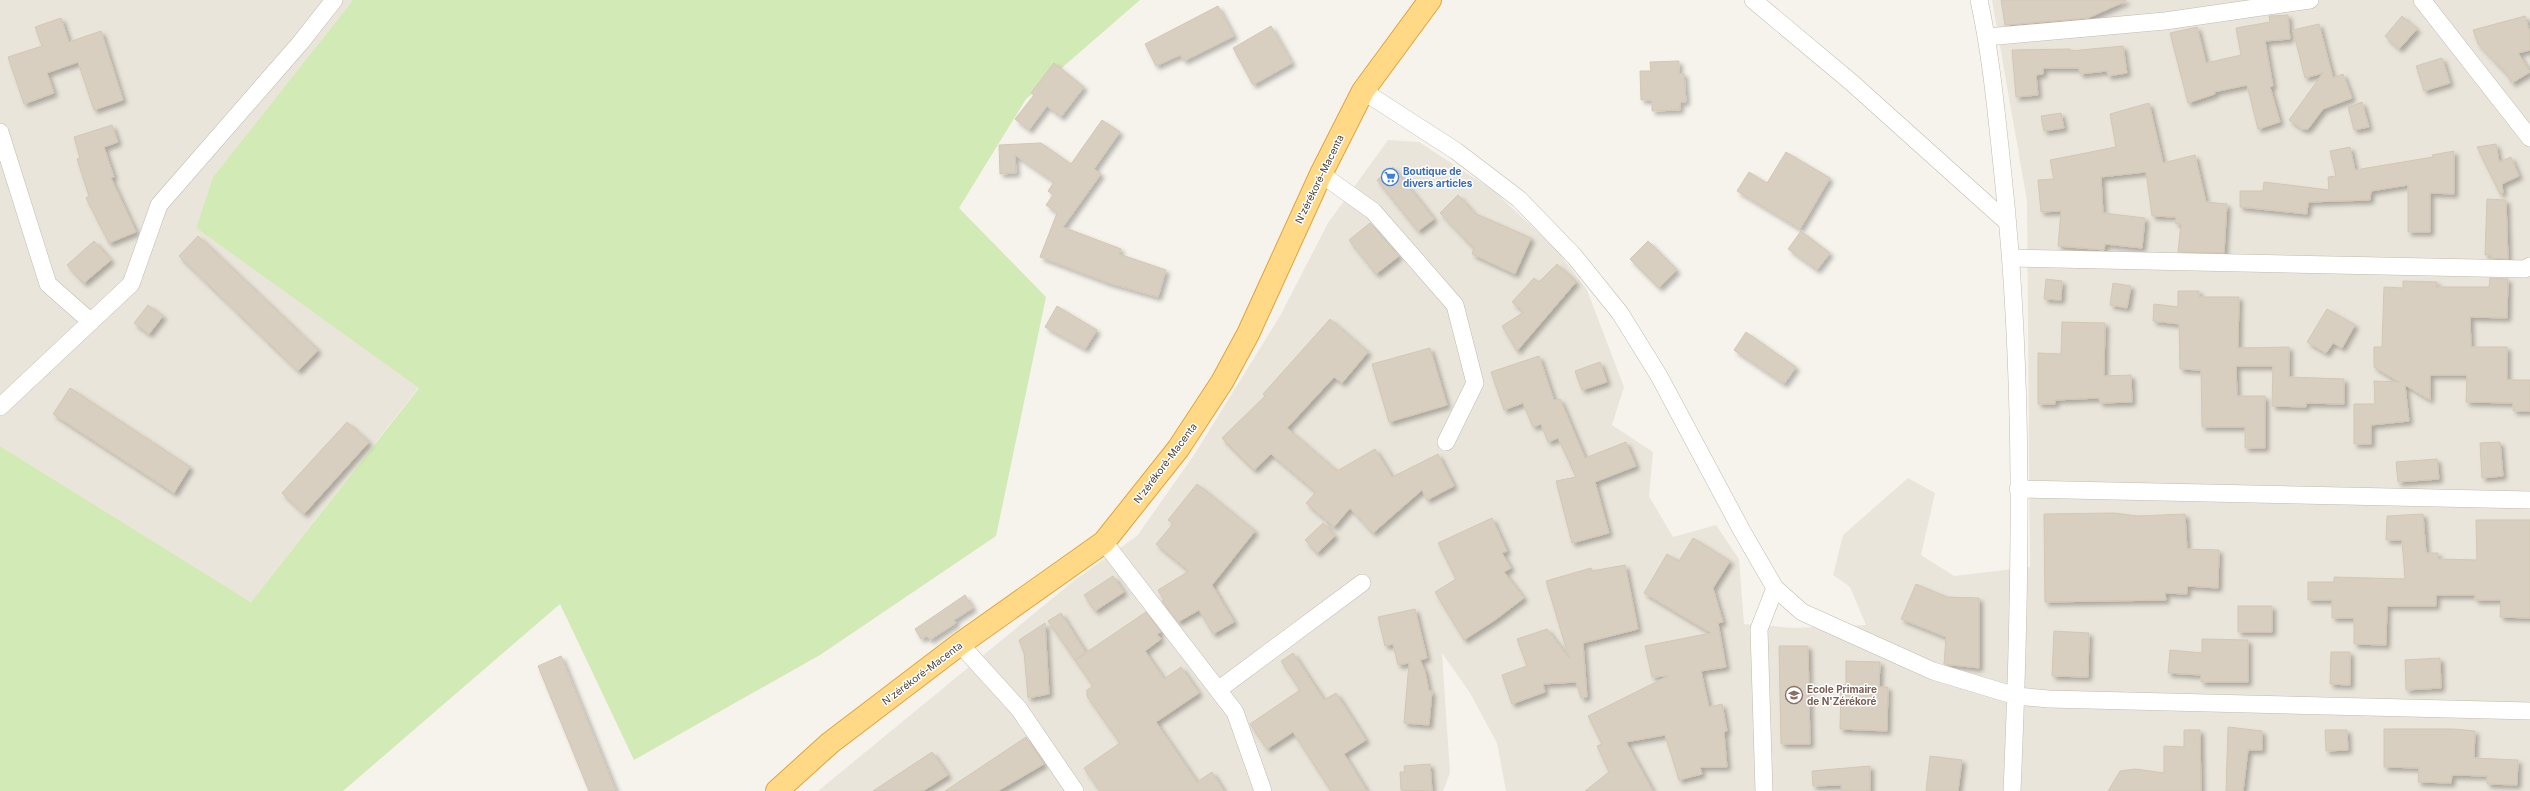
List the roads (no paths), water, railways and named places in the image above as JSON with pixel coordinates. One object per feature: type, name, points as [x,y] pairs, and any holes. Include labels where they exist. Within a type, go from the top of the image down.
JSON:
[{"type":"highway","name":"N'zérékoré-Macenta","points":[[777,791],[830,743],[960,644],[1104,542],[1178,449],[1222,382],[1248,334],[1321,174],[1363,91],[1430,0]]},
{"type":"street","points":[[0,407],[131,284],[159,205],[301,42],[334,0]]},
{"type":"street","points":[[1753,0],[1851,82],[2008,223]]},
{"type":"street","points":[[1979,0],[1988,37],[2008,223],[2018,394],[2016,696],[2012,791]]},
{"type":"street","points":[[1988,37],[2165,21],[2310,0]]},
{"type":"street","points":[[2422,0],[2530,138]]},
{"type":"street","points":[[1363,91],[1463,155],[1518,199],[1574,256],[1620,313],[1659,376],[1775,588],[1802,612],[1934,671],[2016,696],[2049,699],[2530,711]]},
{"type":"street","points":[[0,132],[48,284],[91,322]]},
{"type":"street","points":[[1321,174],[1373,211],[1455,305],[1475,383],[1446,442]]},
{"type":"street","points":[[2010,258],[2525,269],[2530,266]]},
{"type":"street","points":[[2018,489],[2530,500]]},
{"type":"street","points":[[1104,542],[1234,712],[1263,791]]},
{"type":"street","points":[[1218,690],[1362,583]]},
{"type":"street","points":[[1764,791],[1759,629],[1775,588]]},
{"type":"street","points":[[960,644],[1019,709],[1075,791]]},
{"type":"place","name":"Boutique de divers articles","points":[[1390,177]]},
{"type":"place","name":"Ecole Primaire de N'Zérékoré","points":[[1794,695]]}]
